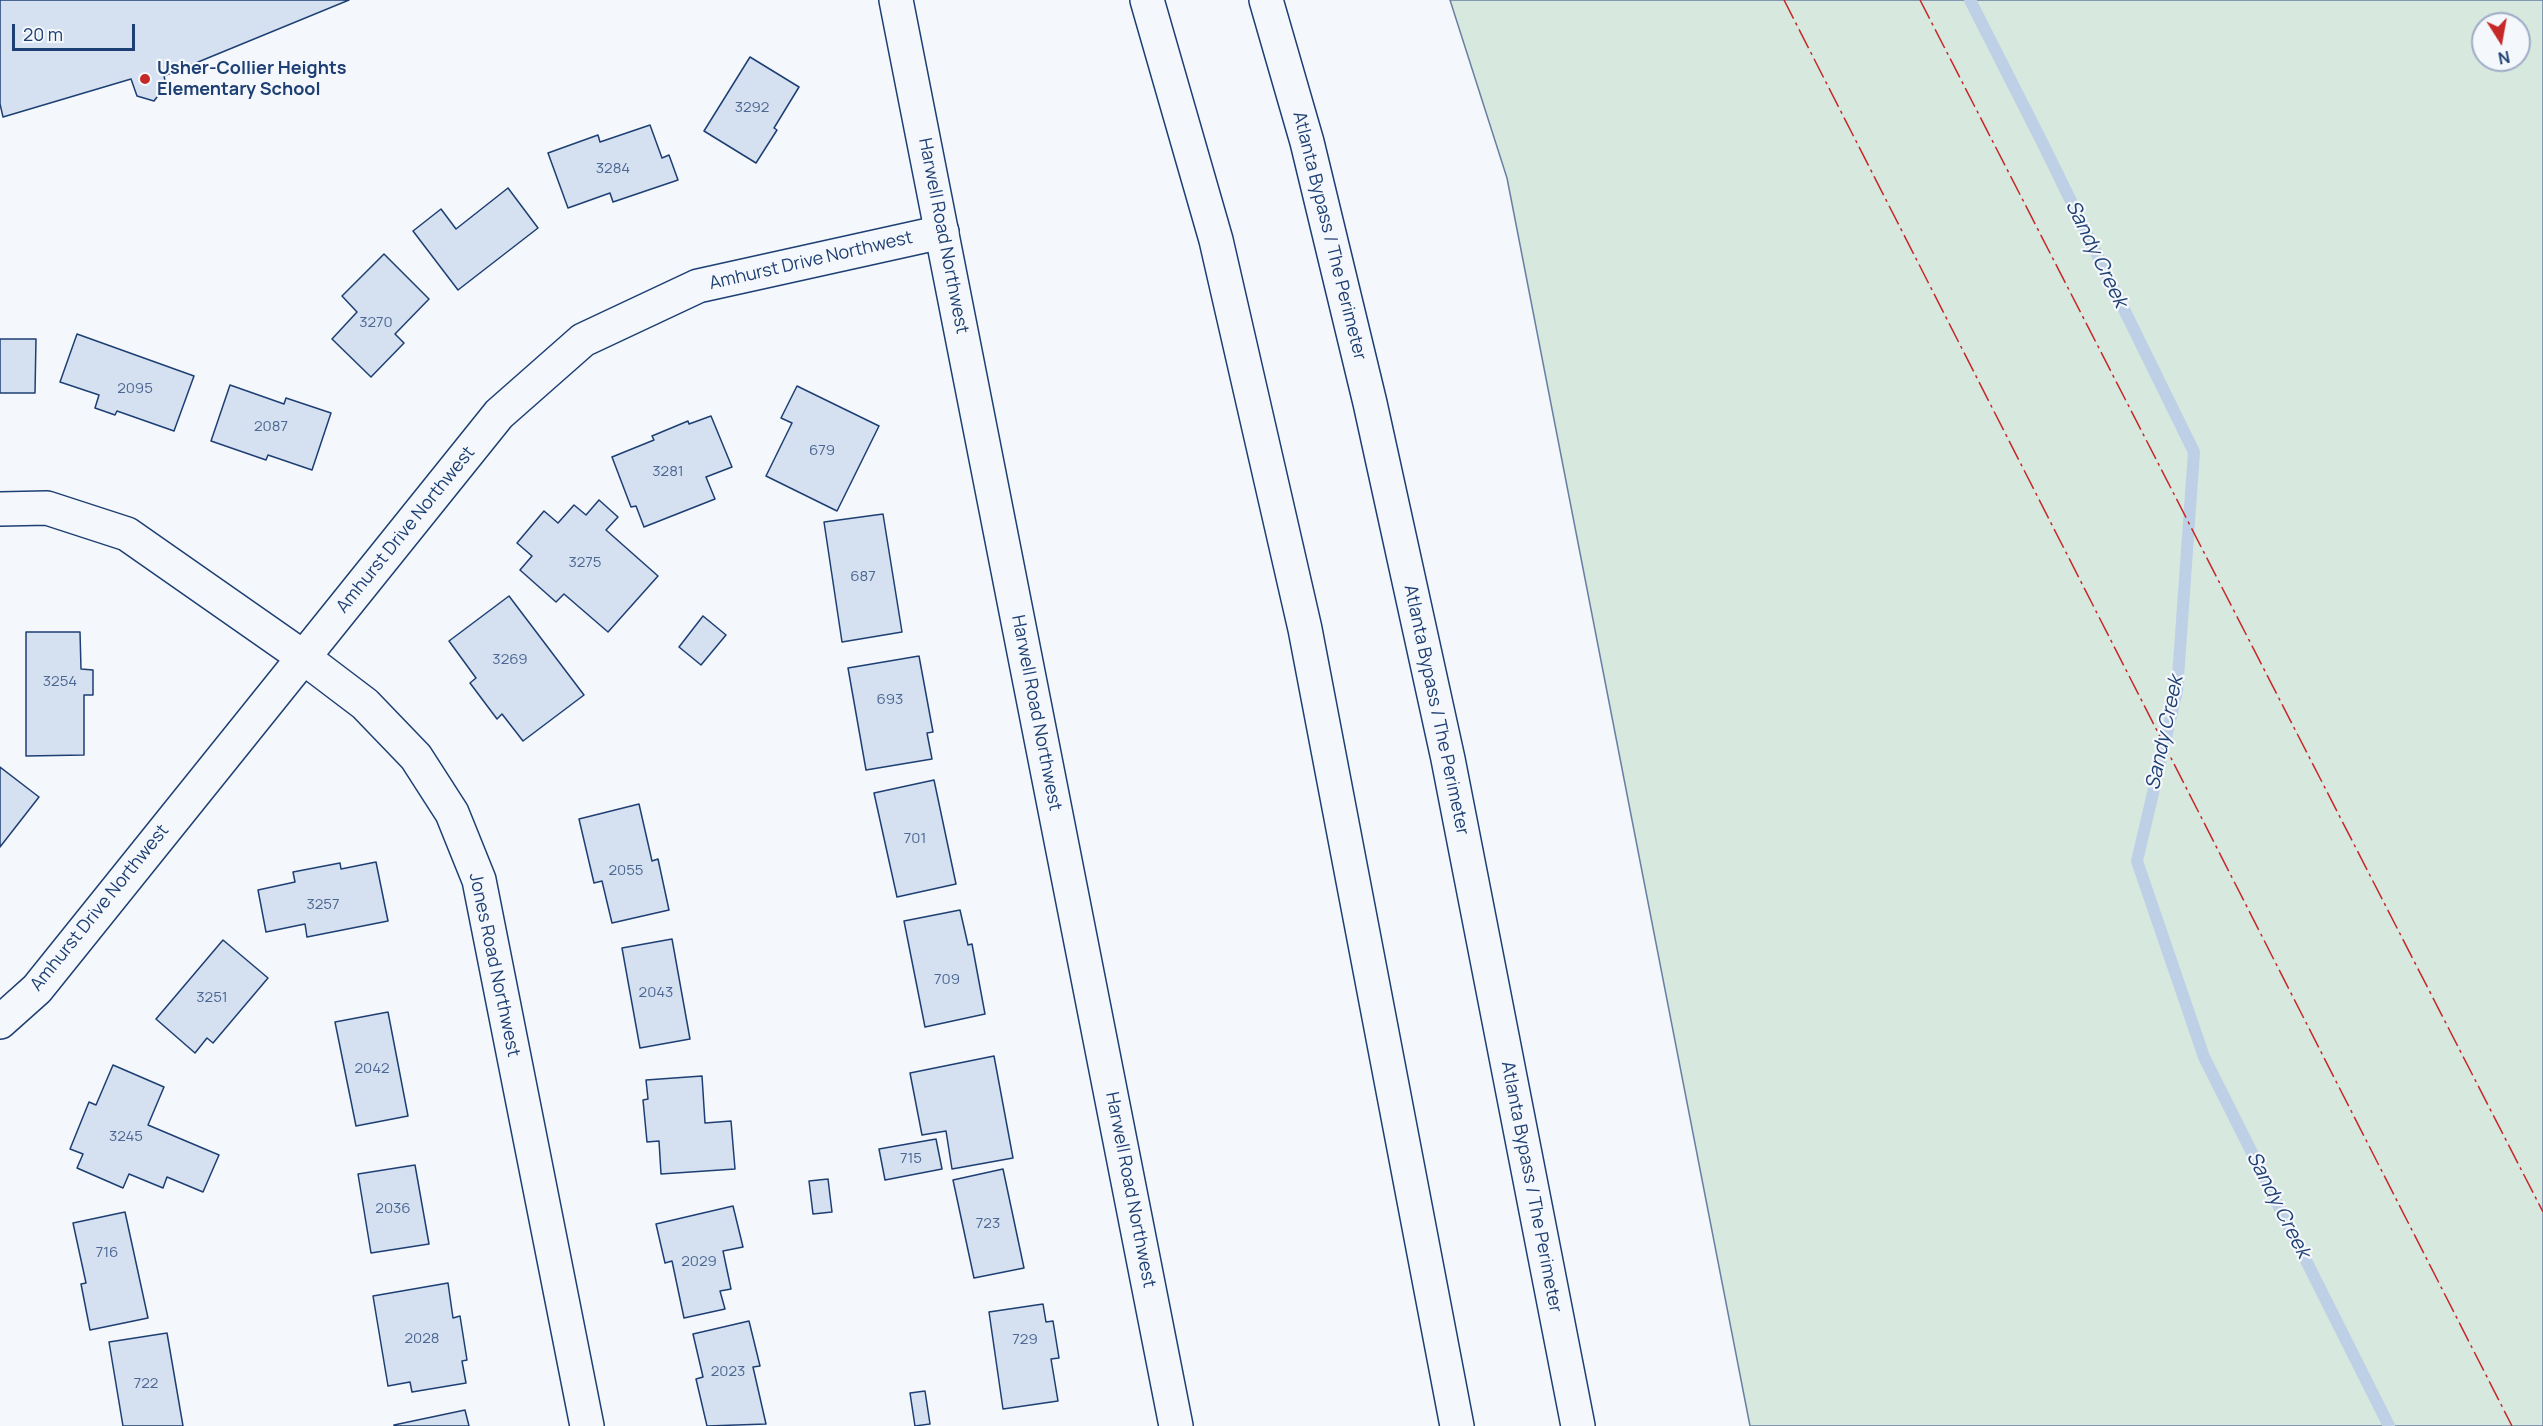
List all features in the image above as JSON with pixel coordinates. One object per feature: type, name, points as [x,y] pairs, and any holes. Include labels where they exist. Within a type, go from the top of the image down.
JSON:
[{"type":"main road","name":"Harwell Road Northwest","points":[[896,0],[1176,1426]]},
{"type":"main road","points":[[1147,0],[1216,240],[1305,629],[1457,1426]]},
{"type":"main road","name":"Atlanta Bypass / The Perimeter","points":[[1266,0],[1310,153],[1370,403],[1446,748],[1578,1426]]},
{"type":"main road","name":"Amhurst Drive Northwest","points":[[0,1022],[37,989],[499,414],[583,340],[698,286],[942,232]]},
{"type":"main road","name":"Jones Road Northwest","points":[[0,509],[46,508],[127,534],[303,657],[365,704],[416,757],[452,813],[479,880],[586,1426]]},
{"type":"shaded area","points":[[1450,0],[2543,0],[2543,1426],[1750,1426],[1507,178]]},
{"type":"building","points":[[0,0],[349,0],[164,76],[166,85],[154,101],[137,96],[131,79],[3,117],[0,104]]},
{"type":"building","points":[[750,57],[799,87],[774,128],[777,130],[756,163],[704,131]]},
{"type":"building","points":[[650,125],[662,158],[669,155],[678,180],[613,202],[610,193],[568,208],[548,153],[598,135],[600,142]]},
{"type":"building","points":[[508,188],[538,228],[458,290],[413,231],[441,209],[456,229]]},
{"type":"building","points":[[384,254],[429,299],[395,334],[404,343],[371,377],[332,339],[357,312],[342,296]]},
{"type":"building","points":[[77,334],[194,376],[174,431],[117,411],[115,415],[95,408],[99,395],[60,382]]},
{"type":"building","points":[[0,339],[36,339],[35,393],[0,393]]},
{"type":"building","points":[[230,385],[284,404],[286,398],[331,413],[312,470],[268,455],[266,460],[211,441]]},
{"type":"building","points":[[797,386],[879,426],[837,511],[766,476],[792,423],[781,418]]},
{"type":"building","points":[[711,416],[732,467],[706,477],[715,499],[644,527],[636,506],[631,507],[612,457],[654,440],[652,436],[688,421],[689,424]]},
{"type":"building","points":[[599,500],[618,517],[606,530],[658,576],[608,632],[564,594],[556,602],[520,570],[532,556],[517,543],[544,511],[558,523],[574,505],[586,515]]},
{"type":"building","points":[[883,514],[902,632],[842,642],[824,522]]},
{"type":"building","points":[[509,596],[584,695],[523,741],[502,714],[497,719],[470,683],[476,678],[449,641]]},
{"type":"building","points":[[703,616],[726,635],[701,665],[679,647]]},
{"type":"building","points":[[26,632],[80,632],[81,669],[93,670],[93,695],[84,695],[84,755],[26,756]]},
{"type":"building","points":[[919,656],[933,732],[927,733],[932,759],[866,770],[848,668]]},
{"type":"building","points":[[0,767],[39,797],[0,847]]},
{"type":"building","points":[[934,780],[956,884],[897,897],[874,793]]},
{"type":"building","points":[[639,804],[652,861],[658,859],[669,910],[612,923],[602,881],[594,883],[579,819]]},
{"type":"building","points":[[376,862],[388,921],[307,937],[305,924],[266,932],[258,890],[295,882],[293,872],[340,863],[341,869]]},
{"type":"building","points":[[960,910],[968,945],[972,944],[985,1014],[925,1027],[904,921]]},
{"type":"building","points":[[672,939],[690,1039],[640,1048],[622,948]]},
{"type":"building","points":[[223,940],[268,978],[213,1043],[207,1038],[195,1053],[156,1019]]},
{"type":"building","points":[[388,1012],[408,1116],[356,1126],[335,1022]]},
{"type":"building","points":[[994,1056],[1013,1158],[952,1169],[946,1131],[922,1135],[910,1073]]},
{"type":"building","points":[[113,1065],[164,1087],[148,1125],[219,1155],[203,1192],[167,1177],[163,1188],[129,1174],[123,1188],[77,1168],[83,1154],[70,1149],[89,1102],[96,1105]]},
{"type":"building","points":[[702,1076],[705,1123],[731,1121],[735,1169],[661,1174],[659,1141],[647,1142],[643,1100],[648,1099],[646,1080]]},
{"type":"building","points":[[936,1139],[942,1169],[885,1180],[879,1149]]},
{"type":"building","points":[[415,1165],[429,1244],[371,1253],[358,1174]]},
{"type":"building","points":[[1003,1169],[1024,1268],[974,1278],[953,1180]]},
{"type":"building","points":[[828,1179],[832,1212],[813,1214],[809,1181]]},
{"type":"building","points":[[733,1206],[743,1247],[723,1251],[731,1289],[720,1291],[725,1309],[684,1318],[672,1261],[665,1263],[656,1224]]},
{"type":"building","points":[[125,1212],[148,1318],[90,1330],[81,1284],[86,1283],[73,1223]]},
{"type":"building","points":[[448,1283],[453,1318],[460,1316],[467,1360],[462,1361],[466,1383],[412,1392],[410,1382],[388,1386],[373,1296]]},
{"type":"building","points":[[1043,1304],[1046,1322],[1053,1321],[1059,1358],[1051,1359],[1058,1401],[1003,1409],[989,1312]]},
{"type":"building","points":[[749,1321],[760,1366],[753,1367],[766,1424],[707,1426],[696,1379],[703,1377],[693,1334]]},
{"type":"building","points":[[167,1333],[183,1426],[123,1426],[109,1342]]},
{"type":"building","points":[[925,1391],[930,1424],[915,1426],[910,1393]]},
{"type":"building","points":[[465,1410],[469,1426],[394,1426],[394,1425]]},
{"type":"waterway","name":"Sandy Creek","points":[[1970,0],[2194,452],[2177,691],[2137,861],[2204,1057],[2389,1426]]},
{"type":"power","points":[[1784,0],[2512,1426]]},
{"type":"power","points":[[1920,0],[2543,1212]]},
{"type":"place","name":"Usher-Collier Heights Elementary School","points":[[145,79]]}]
